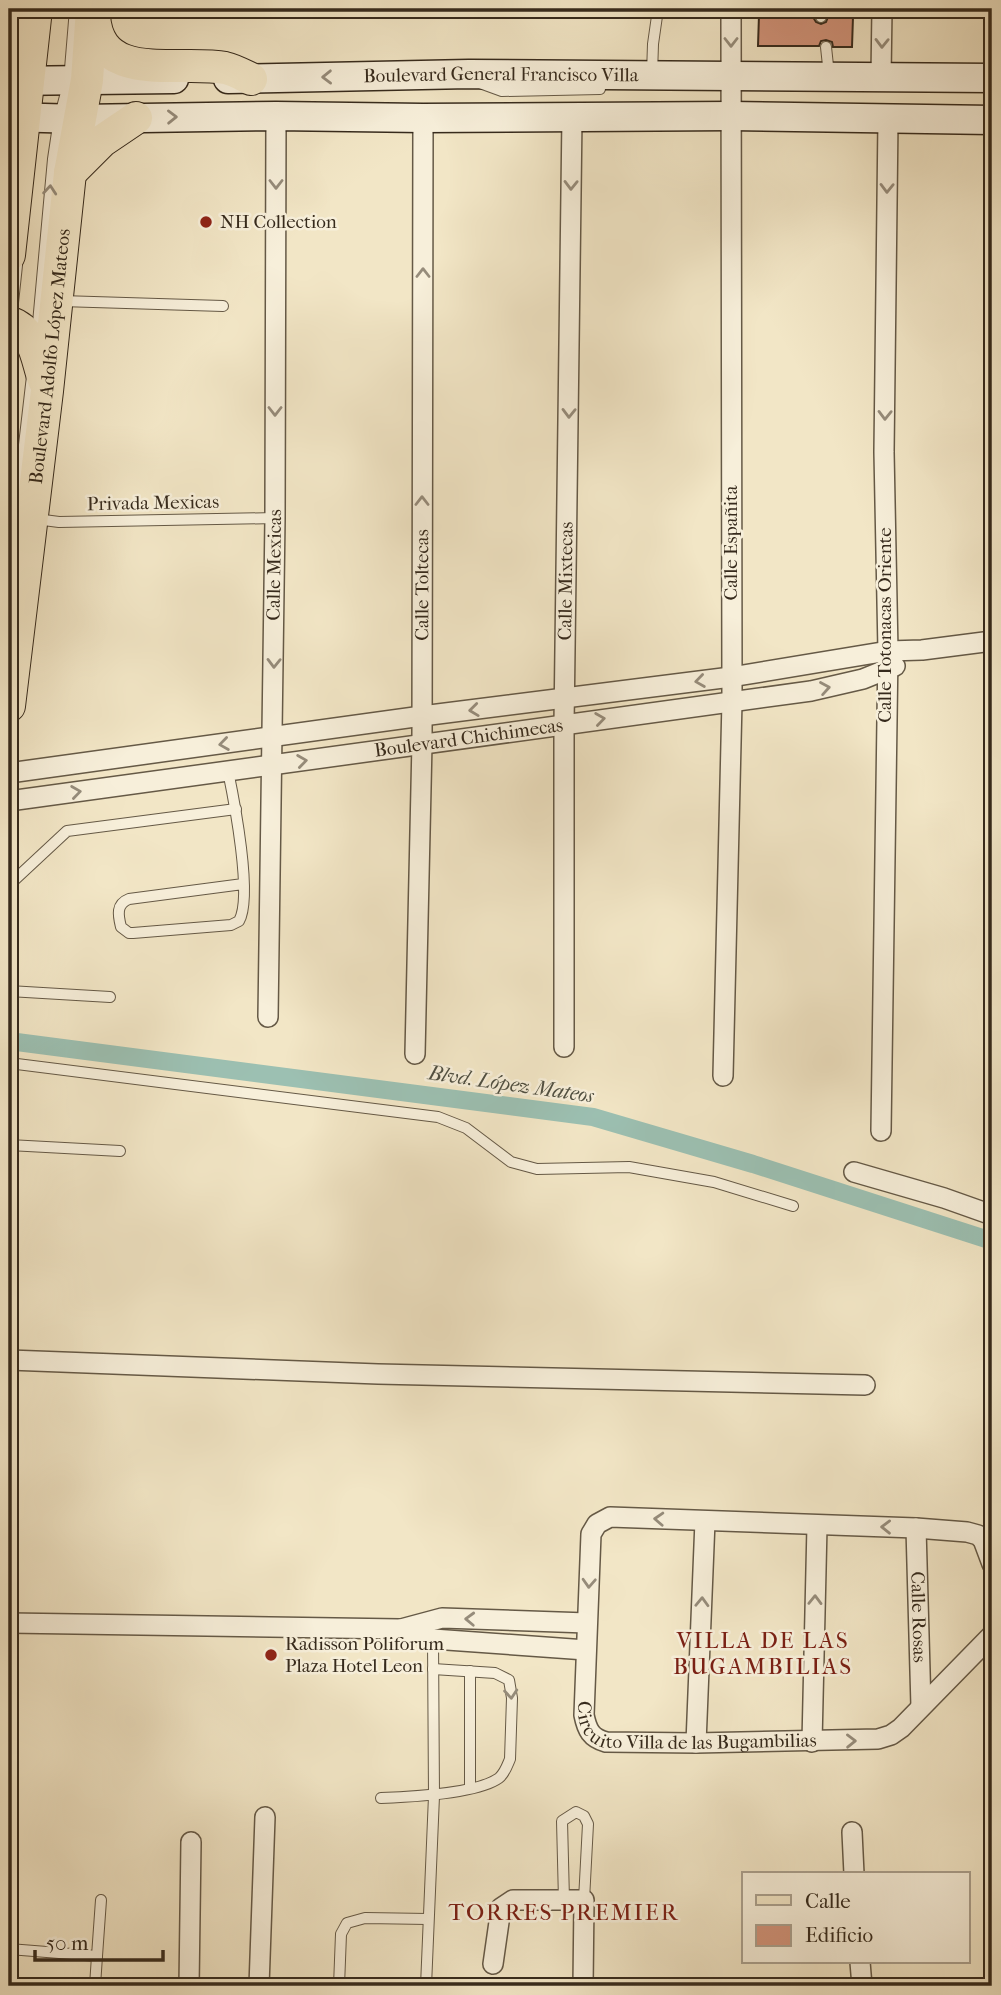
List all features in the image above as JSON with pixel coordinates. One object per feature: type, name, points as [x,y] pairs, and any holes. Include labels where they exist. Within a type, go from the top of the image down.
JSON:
[{"type":"main road","name":"Boulevard Adolfo López Mateos","points":[[9,706],[70,173],[43,97],[36,9]]},
{"type":"main road","name":"Boulevard Adolfo López Mateos","points":[[9,255],[11,210],[43,97],[93,9]]},
{"type":"main road","points":[[93,9],[95,28],[103,47],[115,58],[133,64],[226,68],[251,79]]},
{"type":"main road","name":"Boulevard General Francisco Villa","points":[[43,97],[251,79],[469,74],[652,75],[735,100],[888,120],[992,120]]},
{"type":"main road","name":"Boulevard General Francisco Villa","points":[[43,97],[136,118],[572,117],[735,100],[830,76],[992,78]]},
{"type":"main road","points":[[735,100],[762,92],[906,95],[963,78]]},
{"type":"main road","points":[[70,173],[102,141],[136,118]]},
{"type":"main road","points":[[16,334],[47,391]]},
{"type":"street","points":[[11,9],[12,38],[43,97]]},
{"type":"street","name":"Calle Españita","points":[[723,1076],[732,701],[735,100],[731,9]]},
{"type":"street","points":[[881,76],[882,9]]},
{"type":"street","name":"Calle Mexicas","points":[[268,1017],[275,519],[276,116]]},
{"type":"street","name":"Calle Mixtecas","points":[[564,1047],[564,724],[572,117]]},
{"type":"street","name":"Calle Toltecas","points":[[415,1054],[422,743],[423,118]]},
{"type":"street","name":"Calle Totonacas Oriente","points":[[881,1131],[888,651],[884,452],[888,120]]},
{"type":"street","name":"Boulevard Chichimecas","points":[[9,773],[731,677],[888,651],[922,650],[992,641]]},
{"type":"street","name":"Boulevard Chichimecas","points":[[9,801],[842,685],[886,671],[922,650]]},
{"type":"street","points":[[854,1172],[944,1198],[992,1216]]},
{"type":"street","points":[[9,1360],[378,1374],[865,1385]]},
{"type":"street","name":"Circuito Villa de las Bugambilias","points":[[992,1564],[983,1540],[973,1533],[916,1528],[610,1517],[597,1524],[591,1534],[584,1715],[590,1733],[606,1742],[862,1741],[891,1735],[901,1728],[992,1635]]},
{"type":"street","points":[[696,1743],[705,1521]]},
{"type":"street","points":[[812,1742],[817,1526]]},
{"type":"street","name":"Calle Rosas","points":[[916,1528],[921,1707]]},
{"type":"street","points":[[9,1623],[400,1629],[442,1618],[587,1623]]},
{"type":"street","points":[[400,1629],[433,1639],[586,1650]]},
{"type":"street","points":[[259,1986],[265,1817]]},
{"type":"street","points":[[852,1832],[854,1872]]},
{"type":"street","points":[[189,1986],[191,1842]]},
{"type":"street","points":[[493,1964],[501,1908],[504,1904],[513,1900],[584,1899],[583,1986]]},
{"type":"street","points":[[860,1964],[862,1986]]},
{"type":"lane","points":[[9,574],[16,334],[43,97],[75,9]]},
{"type":"lane","points":[[652,75],[658,9]]},
{"type":"lane","points":[[826,47],[830,76]]},
{"type":"lane","points":[[469,74],[484,86],[502,91],[610,88]]},
{"type":"lane","points":[[677,87],[735,100]]},
{"type":"lane","points":[[933,88],[992,87]]},
{"type":"lane","points":[[16,334],[43,97]]},
{"type":"lane","points":[[457,117],[491,106]]},
{"type":"lane","points":[[57,301],[223,306]]},
{"type":"lane","name":"Privada Mexicas","points":[[32,519],[59,522],[275,519]]},
{"type":"lane","points":[[228,771],[236,808],[243,884],[242,917],[236,924],[133,933],[128,933],[121,927],[119,908],[121,903],[129,899],[243,884]]},
{"type":"lane","points":[[9,885],[67,831],[236,808]]},
{"type":"lane","points":[[9,991],[110,997]]},
{"type":"lane","points":[[9,1063],[438,1117],[466,1128],[511,1162],[537,1169],[629,1167],[713,1182],[793,1206]]},
{"type":"lane","points":[[9,1145],[120,1151]]},
{"type":"lane","points":[[426,1986],[434,1796],[433,1639]]},
{"type":"lane","points":[[381,1798],[434,1796],[470,1788],[491,1782],[506,1769],[510,1759],[512,1698],[509,1680],[503,1675],[433,1669]]},
{"type":"lane","points":[[470,1671],[470,1788]]},
{"type":"lane","points":[[564,1900],[562,1821],[576,1812],[584,1816],[588,1824],[584,1899]]},
{"type":"lane","points":[[95,1986],[101,1900]]},
{"type":"lane","points":[[339,1986],[341,1934],[347,1923],[365,1918],[428,1919]]},
{"type":"lane","points":[[9,1949],[97,1956]]},
{"type":"building","points":[[759,15],[813,17],[821,24],[826,22],[828,17],[853,17],[852,47],[833,47],[832,42],[826,40],[821,41],[819,46],[758,46]]},
{"type":"waterway","name":"Blvd. López Mateos","points":[[9,1041],[593,1117],[753,1164],[992,1241]]},
{"type":"place","name":"NH Collection","points":[[206,222]]},
{"type":"place","name":"Radisson Poliforum Plaza Hotel Leon","points":[[271,1655]]},
{"type":"district","name":"VILLA DE LAS BUGAMBILIAS","points":[[763,1653]]},
{"type":"district","name":"TORRES PREMIER","points":[[564,1912]]}]
